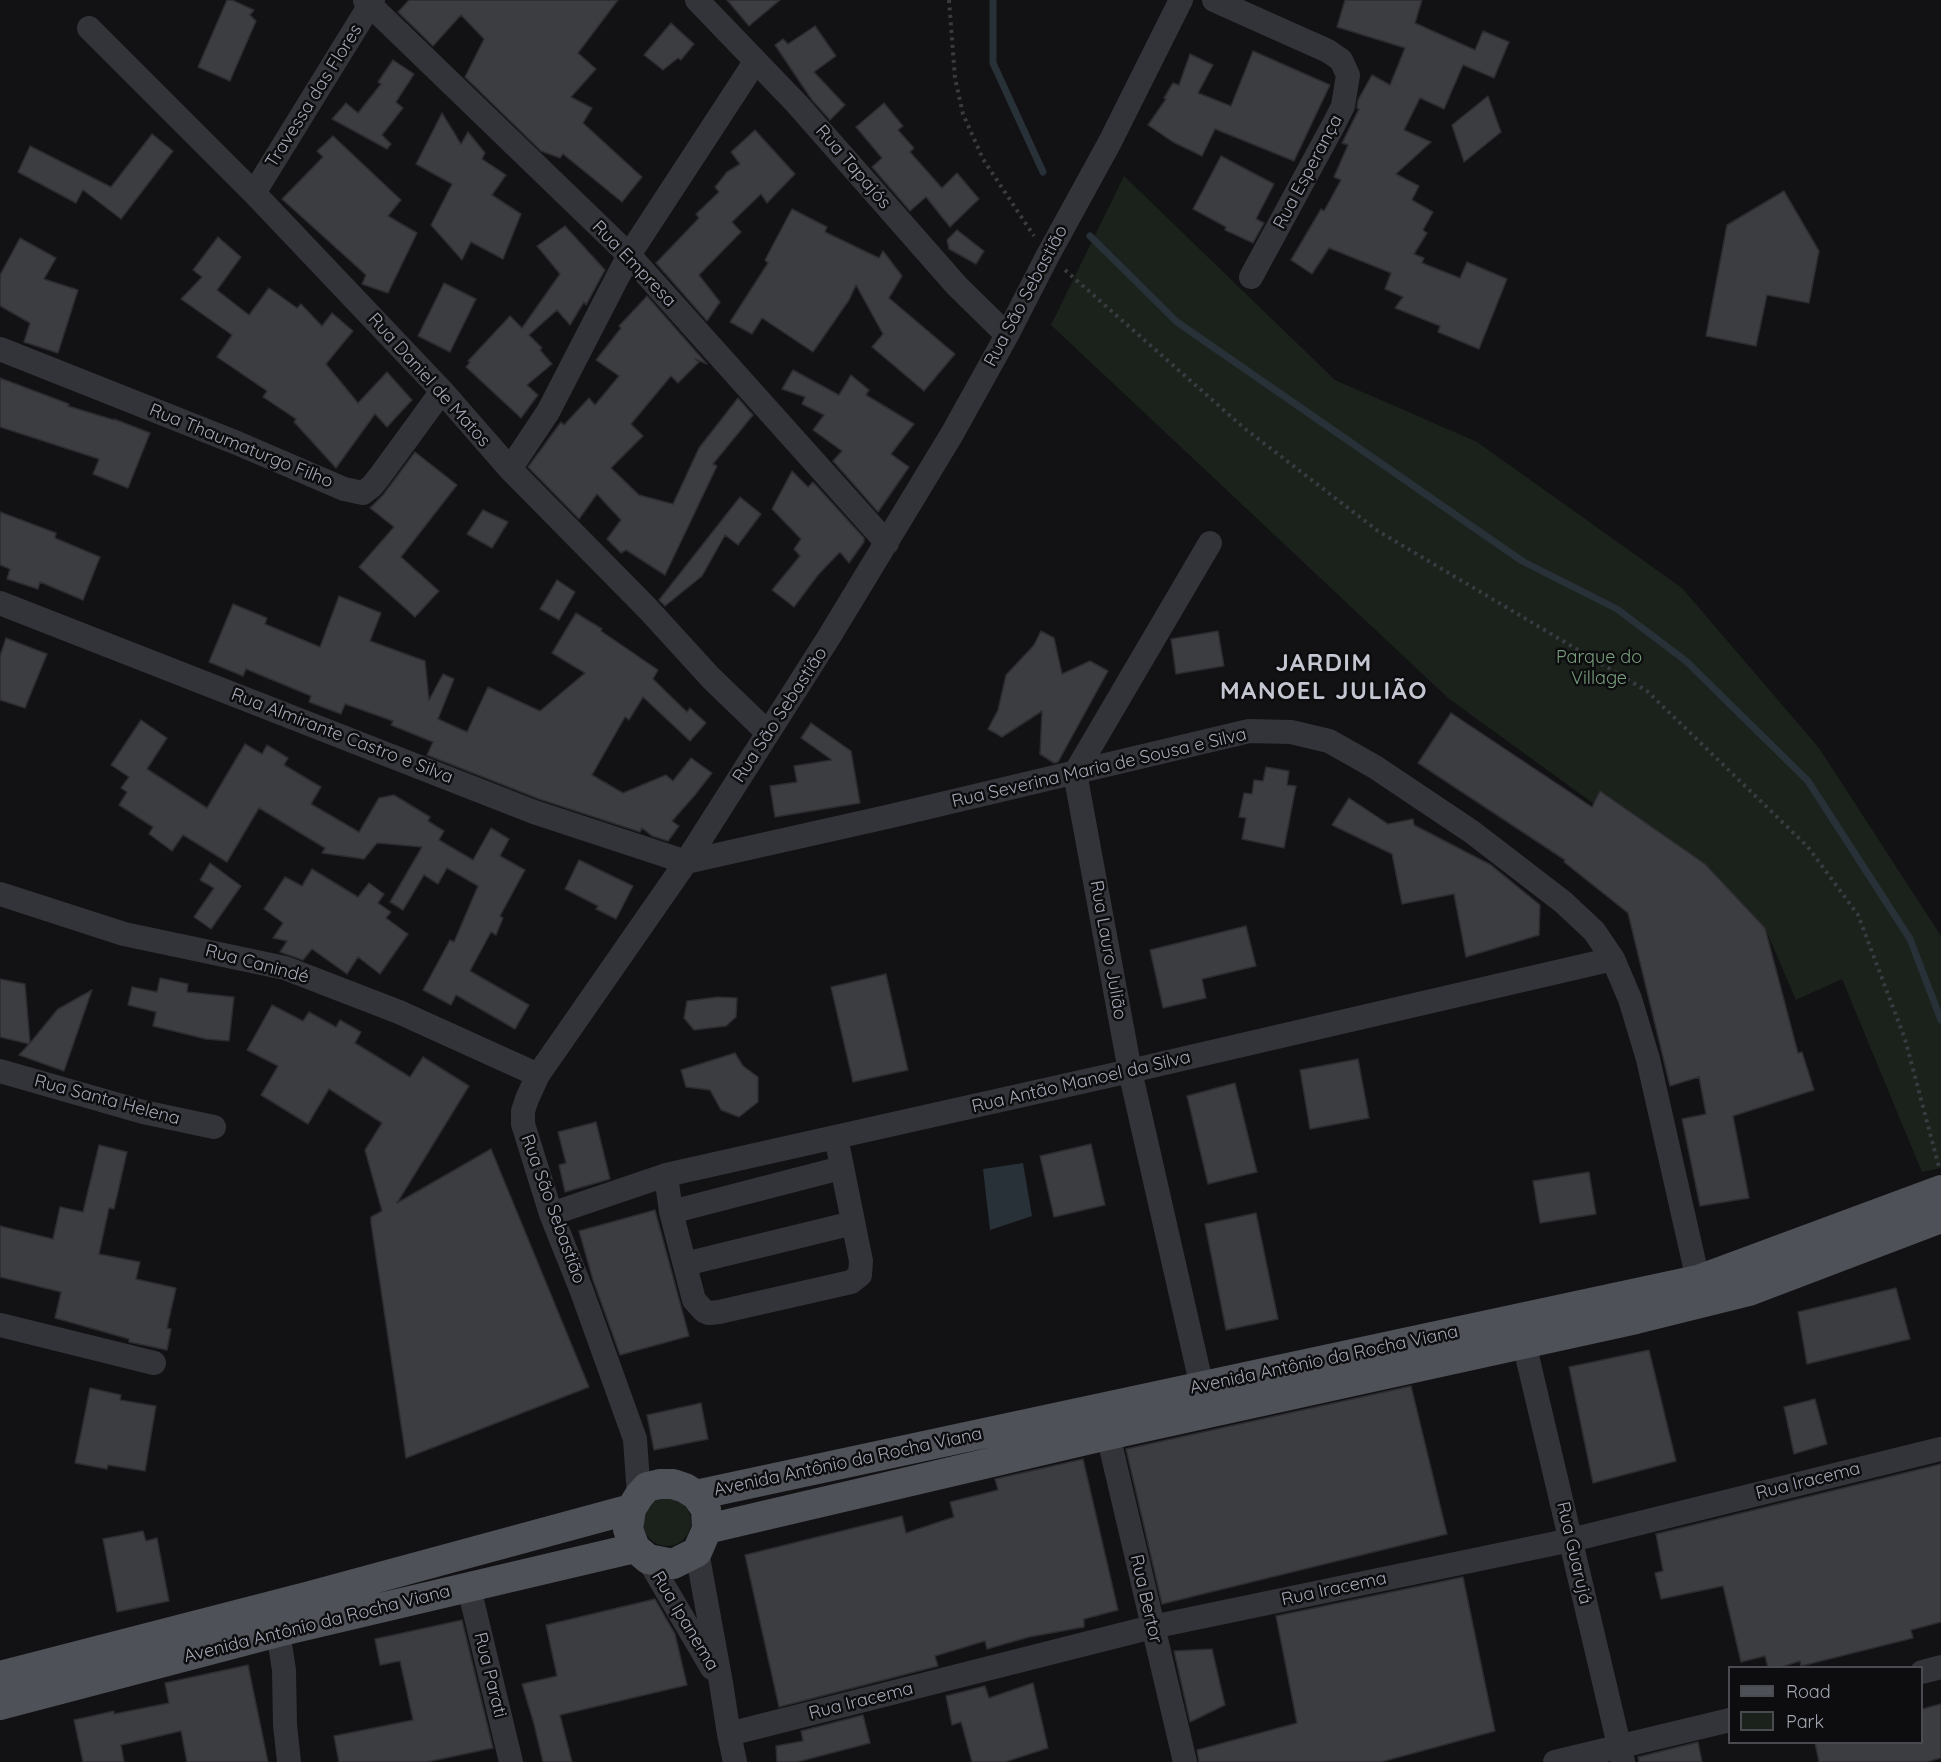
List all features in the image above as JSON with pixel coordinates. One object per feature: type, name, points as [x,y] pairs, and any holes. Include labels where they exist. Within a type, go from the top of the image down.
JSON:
[{"type":"main road","name":"Avenida Antônio da Rocha Viana","points":[[682,1490],[1202,1387],[1698,1280],[1940,1213]]},
{"type":"main road","name":"Avenida Antônio da Rocha Viana","points":[[702,1540],[1108,1435],[1749,1291],[1940,1213]]},
{"type":"main road","points":[[647,1487],[682,1490],[706,1509],[702,1540],[673,1564],[642,1553],[628,1529],[635,1502],[647,1487]]},
{"type":"main road","name":"Avenida Antônio da Rocha Viana","points":[[0,1676],[310,1596],[635,1502]]},
{"type":"main road","name":"Avenida Antônio da Rocha Viana","points":[[0,1705],[278,1632],[469,1588],[642,1553]]},
{"type":"street","name":"Rua Tapajós","points":[[698,0],[797,104],[957,286],[1007,335]]},
{"type":"street","name":"Rua São Sebastião","points":[[635,1502],[635,1439],[581,1288],[551,1214],[523,1124],[523,1111],[538,1075],[686,862],[830,637],[952,434],[1110,142],[1181,0]]},
{"type":"street","name":"Rua Esperança","points":[[1214,0],[1328,51],[1341,60],[1348,75],[1343,106],[1251,277]]},
{"type":"street","name":"Travessa das Flores","points":[[254,193],[369,2]]},
{"type":"street","name":"Rua Empresa","points":[[369,2],[629,255],[886,543]]},
{"type":"street","name":"Rua Daniel de Matos","points":[[89,28],[254,193],[442,391],[510,469],[648,609],[711,678],[768,733]]},
{"type":"street","points":[[510,469],[548,412],[629,255],[755,62]]},
{"type":"street","name":"Rua Thaumaturgo Filho","points":[[0,349],[237,443],[344,489],[363,493],[380,476],[442,391]]},
{"type":"street","points":[[1075,773],[1210,543]]},
{"type":"street","name":"Rua Almirante Castro e Silva","points":[[0,603],[534,812],[686,862]]},
{"type":"street","name":"Rua Severina Maria de Sousa e Silva","points":[[686,862],[880,819],[1249,731],[1291,732],[1329,741],[1385,773],[1472,832],[1540,883],[1594,931],[1612,959],[1630,999],[1648,1059],[1698,1280]]},
{"type":"street","name":"Rua Lauro Julião","points":[[1075,773],[1130,1071],[1202,1387]]},
{"type":"street","name":"Rua Canindé","points":[[0,894],[124,934],[285,968],[399,1012],[538,1075]]},
{"type":"street","name":"Rua Antão Manoel da Silva","points":[[551,1214],[666,1175],[1130,1071],[1612,959]]},
{"type":"street","name":"Rua Santa Helena","points":[[0,1071],[143,1112],[214,1127]]},
{"type":"street","points":[[666,1175],[672,1212],[694,1300],[700,1308],[709,1313],[851,1282],[858,1278],[862,1271],[836,1137]]},
{"type":"street","points":[[672,1212],[841,1168]]},
{"type":"street","points":[[685,1264],[853,1223]]},
{"type":"street","points":[[0,1325],[154,1363]]},
{"type":"street","name":"Rua Guarujá","points":[[1524,1343],[1621,1755]]},
{"type":"street","name":"Rua Bertor","points":[[1108,1435],[1185,1762]]},
{"type":"street","name":"Rua São Sebastião","points":[[635,1439],[682,1490]]},
{"type":"street","name":"Rua Iracema","points":[[729,1734],[1152,1628],[1571,1540],[1941,1449]]},
{"type":"street","name":"Rua Ipanema","points":[[702,1540],[721,1683],[735,1762]]},
{"type":"street","name":"Rua Ipanema","points":[[642,1553],[721,1683]]},
{"type":"street","name":"Rua Parati","points":[[469,1588],[511,1762]]},
{"type":"street","points":[[278,1632],[284,1670],[285,1725],[289,1762]]},
{"type":"street","points":[[1923,1672],[1941,1667]]},
{"type":"street","points":[[1555,1762],[1621,1755],[1728,1721]]},
{"type":"path","points":[[949,0],[955,78],[963,114],[983,159],[1048,255],[1244,428],[1378,531],[1647,691],[1808,847],[1858,915],[1905,1039],[1941,1177]]},
{"type":"green space","name":"Parque do Village","points":[[1124,176],[1335,380],[1477,442],[1682,588],[1819,748],[1941,936],[1941,1168],[1922,1172],[1842,979],[1796,1000],[1765,928],[1448,698],[1051,325]]},
{"type":"green space","points":[[662,1498],[672,1498],[684,1505],[691,1517],[691,1527],[684,1539],[672,1546],[662,1546],[647,1535],[643,1527],[643,1517],[654,1502]]},
{"type":"shaded area","points":[[1023,1163],[1032,1216],[990,1230],[983,1169]]},
{"type":"building","points":[[227,0],[254,10],[250,15],[256,21],[230,81],[198,67]]},
{"type":"building","points":[[409,0],[618,0],[578,53],[596,69],[571,97],[592,108],[583,123],[642,177],[622,202],[563,154],[560,158],[541,151],[465,77],[484,39],[461,15],[433,46],[398,12]]},
{"type":"building","points":[[727,0],[780,0],[749,26]]},
{"type":"building","points":[[1345,0],[1422,0],[1415,23],[1475,50],[1483,31],[1509,42],[1494,78],[1463,65],[1444,109],[1420,98],[1404,130],[1431,142],[1396,174],[1419,186],[1412,200],[1433,212],[1423,230],[1427,233],[1414,254],[1424,258],[1422,263],[1460,278],[1467,262],[1507,279],[1479,349],[1438,332],[1440,326],[1395,308],[1403,297],[1385,289],[1391,273],[1329,248],[1312,274],[1291,260],[1321,209],[1324,211],[1341,180],[1334,177],[1348,145],[1342,143],[1359,109],[1357,108],[1358,100],[1372,75],[1390,85],[1405,48],[1337,27]]},
{"type":"building","points":[[671,23],[694,44],[681,60],[678,58],[663,70],[644,55]]},
{"type":"building","points":[[815,26],[836,56],[814,72],[845,105],[830,120],[812,100],[775,45],[783,39],[788,44]]},
{"type":"building","points":[[1253,51],[1330,85],[1294,161],[1215,129],[1202,156],[1173,142],[1148,125],[1166,99],[1164,98],[1173,83],[1179,85],[1190,54],[1213,65],[1198,93],[1231,106]]},
{"type":"building","points":[[393,60],[414,74],[396,102],[403,108],[382,135],[391,144],[387,149],[332,119],[346,103],[358,113],[381,84],[378,82]]},
{"type":"building","points":[[1488,96],[1501,132],[1464,162],[1452,125]]},
{"type":"building","points":[[884,103],[903,126],[898,130],[914,148],[910,152],[942,188],[957,173],[979,199],[950,227],[926,197],[910,211],[872,167],[882,158],[856,127]]},
{"type":"building","points":[[442,113],[461,144],[468,132],[485,153],[482,159],[506,175],[492,195],[521,214],[503,259],[471,242],[462,260],[431,225],[452,184],[416,164]]},
{"type":"building","points":[[755,130],[795,174],[767,203],[761,194],[732,222],[741,232],[699,275],[720,302],[707,321],[656,263],[699,218],[696,214],[719,192],[715,187],[727,172],[740,164],[731,152]]},
{"type":"building","points":[[152,134],[173,151],[121,219],[83,190],[76,203],[18,172],[30,146],[111,187]]},
{"type":"building","points":[[333,136],[401,200],[388,216],[417,233],[388,293],[362,284],[366,275],[282,199],[323,157],[317,151]]},
{"type":"building","points":[[1221,156],[1274,184],[1256,219],[1264,223],[1253,243],[1225,230],[1226,227],[1193,209]]},
{"type":"building","points":[[1784,191],[1819,251],[1809,303],[1767,295],[1756,346],[1706,336],[1727,225]]},
{"type":"building","points":[[792,209],[827,227],[825,232],[879,258],[883,251],[902,276],[889,298],[955,354],[924,391],[872,347],[883,334],[856,285],[849,300],[813,352],[762,318],[752,334],[730,322],[768,263],[765,260]]},
{"type":"building","points":[[565,226],[605,270],[586,305],[584,302],[570,325],[557,310],[529,335],[542,348],[540,350],[552,364],[527,385],[538,395],[521,418],[466,367],[470,362],[468,361],[510,316],[522,328],[560,274],[537,246]]},
{"type":"building","points":[[957,230],[984,251],[976,264],[949,249],[947,240]]},
{"type":"building","points":[[218,237],[241,257],[217,290],[249,315],[269,288],[297,308],[301,304],[322,326],[332,313],[353,331],[326,364],[358,403],[387,372],[412,400],[387,427],[375,414],[336,468],[294,422],[296,419],[263,397],[267,391],[217,357],[232,335],[181,299],[202,277],[193,270]]},
{"type":"building","points":[[20,238],[56,258],[44,279],[78,290],[58,353],[24,342],[30,323],[0,306],[0,275]]},
{"type":"building","points":[[444,283],[476,299],[450,352],[418,336]]},
{"type":"building","points":[[647,296],[707,364],[695,359],[699,362],[678,383],[671,376],[631,424],[643,436],[611,468],[639,495],[673,504],[699,448],[738,398],[753,415],[713,464],[717,466],[665,575],[626,550],[621,553],[607,539],[621,520],[597,494],[579,519],[528,467],[561,422],[564,425],[589,398],[595,405],[619,376],[596,360],[621,328],[619,326]]},
{"type":"building","points":[[793,370],[839,395],[851,375],[869,390],[866,395],[914,424],[891,454],[909,467],[878,512],[833,461],[842,451],[813,430],[824,415],[802,404],[805,397],[782,389]]},
{"type":"building","points":[[0,378],[69,404],[68,406],[114,419],[150,433],[128,488],[93,474],[99,459],[0,427]]},
{"type":"building","points":[[415,452],[457,485],[401,557],[439,591],[415,617],[359,567],[394,527],[370,508],[383,495]]},
{"type":"building","points":[[792,471],[808,487],[813,482],[864,538],[864,542],[849,563],[840,552],[818,575],[794,607],[772,590],[800,556],[794,549],[801,539],[772,509]]},
{"type":"building","points":[[740,497],[761,514],[738,545],[725,535],[702,576],[665,606],[659,600]]},
{"type":"building","points":[[483,510],[508,522],[492,548],[467,534]]},
{"type":"building","points":[[0,512],[56,533],[55,538],[100,557],[83,600],[40,582],[38,589],[7,579],[10,569],[0,565]]},
{"type":"building","points":[[557,580],[575,592],[559,620],[540,609]]},
{"type":"building","points":[[339,596],[381,613],[370,641],[425,661],[429,700],[443,674],[454,679],[438,719],[467,732],[488,687],[540,711],[585,673],[552,653],[576,613],[658,670],[653,679],[687,712],[690,708],[706,723],[690,741],[643,697],[629,720],[625,717],[592,775],[623,793],[666,775],[673,781],[691,758],[712,773],[672,821],[679,826],[668,841],[652,836],[642,828],[640,832],[539,799],[427,755],[433,742],[391,725],[393,721],[345,704],[341,714],[309,702],[311,696],[246,669],[243,676],[209,662],[233,604],[267,618],[265,624],[320,647]]},
{"type":"building","points":[[1041,631],[1054,638],[1062,674],[1090,661],[1108,671],[1058,762],[1054,763],[1040,754],[1042,711],[1002,737],[988,729],[998,710],[1006,675],[1034,645]]},
{"type":"building","points":[[1218,631],[1224,666],[1176,674],[1171,639]]},
{"type":"building","points":[[6,638],[47,654],[25,708],[0,700],[0,656]]},
{"type":"building","points":[[1451,713],[1592,807],[1600,791],[1705,864],[1765,928],[1798,1053],[1802,1052],[1814,1090],[1733,1116],[1749,1198],[1700,1206],[1682,1119],[1706,1114],[1699,1077],[1670,1086],[1628,913],[1564,862],[1565,860],[1418,763]]},
{"type":"building","points":[[141,720],[167,738],[147,769],[207,808],[245,744],[262,754],[267,745],[288,758],[284,765],[321,787],[311,804],[359,832],[379,798],[394,795],[430,817],[428,821],[444,831],[439,840],[473,860],[491,828],[509,839],[500,856],[525,870],[500,916],[503,918],[496,935],[491,932],[470,971],[529,1005],[515,1029],[456,995],[451,1005],[423,990],[450,940],[454,942],[478,886],[447,868],[438,884],[424,875],[403,910],[390,902],[422,847],[377,843],[364,859],[322,853],[325,848],[259,808],[227,862],[183,835],[172,851],[149,834],[153,827],[119,805],[127,792],[121,788],[129,777],[111,765]]},
{"type":"building","points":[[811,723],[851,751],[860,803],[775,817],[770,786],[797,782],[794,766],[832,760],[801,738]]},
{"type":"building","points":[[1266,767],[1289,771],[1287,785],[1296,786],[1284,848],[1242,839],[1246,818],[1239,817],[1244,793],[1252,794],[1254,780],[1263,781]]},
{"type":"building","points":[[1349,798],[1388,824],[1413,819],[1414,825],[1491,865],[1540,905],[1539,935],[1466,957],[1454,894],[1402,904],[1392,854],[1332,825]]},
{"type":"building","points":[[579,860],[633,886],[616,919],[596,909],[598,906],[565,889]]},
{"type":"building","points":[[210,863],[241,886],[211,929],[194,917],[214,888],[200,880]]},
{"type":"building","points":[[312,869],[358,897],[369,883],[384,894],[378,903],[391,912],[386,918],[408,934],[380,974],[358,957],[347,974],[312,949],[303,960],[280,952],[287,941],[273,938],[283,923],[264,909],[285,877],[302,886]]},
{"type":"building","points":[[1246,926],[1256,966],[1202,979],[1206,998],[1163,1008],[1150,950]]},
{"type":"building","points":[[886,974],[908,1070],[853,1082],[831,987]]},
{"type":"building","points":[[160,978],[188,984],[187,992],[234,997],[229,1041],[206,1039],[153,1026],[156,1012],[128,1005],[132,987],[157,992]]},
{"type":"building","points":[[0,979],[25,984],[30,1043],[58,1009],[92,990],[64,1071],[19,1055],[29,1044],[0,1037]]},
{"type":"building","points":[[718,997],[737,998],[736,1017],[726,1026],[694,1030],[684,1018],[687,1001]]},
{"type":"building","points":[[272,1005],[303,1021],[309,1012],[336,1027],[340,1020],[361,1032],[355,1043],[410,1077],[423,1057],[469,1086],[397,1203],[491,1149],[589,1387],[406,1458],[371,1223],[371,1217],[382,1211],[365,1150],[382,1123],[329,1089],[308,1124],[261,1095],[278,1066],[247,1050]]},
{"type":"building","points":[[735,1053],[743,1066],[758,1077],[758,1102],[739,1117],[721,1110],[710,1090],[686,1087],[681,1070]]},
{"type":"building","points":[[1358,1059],[1369,1118],[1310,1129],[1300,1070]]},
{"type":"building","points":[[1235,1083],[1257,1172],[1208,1184],[1187,1096]]},
{"type":"building","points":[[596,1122],[610,1179],[565,1192],[559,1165],[566,1163],[558,1132]]},
{"type":"building","points":[[1091,1144],[1105,1205],[1054,1217],[1040,1156]]},
{"type":"building","points":[[99,1145],[127,1152],[114,1209],[109,1208],[99,1254],[140,1262],[136,1279],[176,1288],[167,1328],[171,1329],[167,1350],[129,1342],[129,1339],[55,1318],[61,1292],[0,1277],[0,1226],[53,1239],[60,1207],[83,1212]]},
{"type":"building","points":[[1589,1172],[1596,1214],[1540,1223],[1533,1181]]},
{"type":"building","points":[[655,1210],[689,1336],[620,1355],[593,1280],[579,1231]]},
{"type":"building","points":[[1256,1213],[1278,1319],[1226,1330],[1205,1224]]},
{"type":"building","points":[[1896,1288],[1910,1339],[1807,1364],[1798,1312]]},
{"type":"building","points":[[1649,1350],[1676,1461],[1593,1483],[1569,1367]]},
{"type":"building","points":[[1411,1386],[1447,1534],[1162,1604],[1126,1449]]},
{"type":"building","points":[[90,1388],[121,1395],[120,1400],[156,1406],[145,1471],[108,1465],[107,1469],[75,1463]]},
{"type":"building","points":[[1815,1399],[1827,1444],[1794,1454],[1784,1407]]},
{"type":"building","points":[[701,1403],[708,1439],[654,1450],[647,1415]]},
{"type":"building","points":[[1083,1459],[1118,1610],[1084,1619],[1084,1627],[1029,1637],[987,1649],[985,1641],[935,1656],[938,1666],[779,1707],[745,1555],[902,1516],[906,1533],[954,1517],[950,1502],[998,1490],[995,1479]]},
{"type":"building","points":[[1941,1464],[1941,1622],[1911,1630],[1913,1638],[1801,1666],[1800,1661],[1784,1666],[1768,1666],[1765,1656],[1741,1662],[1723,1586],[1661,1599],[1655,1573],[1663,1571],[1656,1534]]},
{"type":"building","points":[[143,1531],[146,1541],[157,1538],[169,1601],[117,1612],[103,1539]]},
{"type":"building","points":[[1463,1577],[1495,1731],[1381,1762],[1199,1762],[1197,1750],[1297,1723],[1276,1616]]},
{"type":"building","points":[[655,1599],[675,1634],[687,1685],[560,1715],[572,1762],[543,1762],[522,1684],[557,1676],[546,1625]]},
{"type":"building","points":[[462,1620],[493,1748],[427,1762],[339,1762],[334,1736],[413,1720],[400,1661],[380,1665],[375,1639]]},
{"type":"building","points":[[1212,1649],[1225,1705],[1190,1722],[1174,1651]]},
{"type":"building","points":[[248,1665],[268,1762],[187,1762],[181,1731],[121,1745],[124,1762],[83,1762],[74,1720],[114,1711],[114,1714],[169,1703],[165,1683]]},
{"type":"building","points":[[1033,1683],[1048,1748],[1005,1762],[972,1762],[961,1722],[952,1725],[946,1696],[985,1686],[989,1698]]},
{"type":"building","points":[[1941,1704],[1941,1758],[1927,1762],[1819,1762],[1815,1744],[1923,1744],[1923,1709]]},
{"type":"building","points":[[863,1715],[870,1743],[797,1762],[777,1762],[776,1746],[803,1741],[801,1731]]},
{"type":"building","points":[[1698,1742],[1702,1762],[1639,1762],[1638,1757]]},
{"type":"waterway","points":[[993,0],[993,63],[1043,172]]},
{"type":"waterway","points":[[1090,236],[1177,322],[1522,561],[1617,609],[1686,661],[1808,781],[1910,939],[1941,1020]]},
{"type":"district","name":"JARDIM MANOEL JULIÃO","points":[[1324,678]]}]
